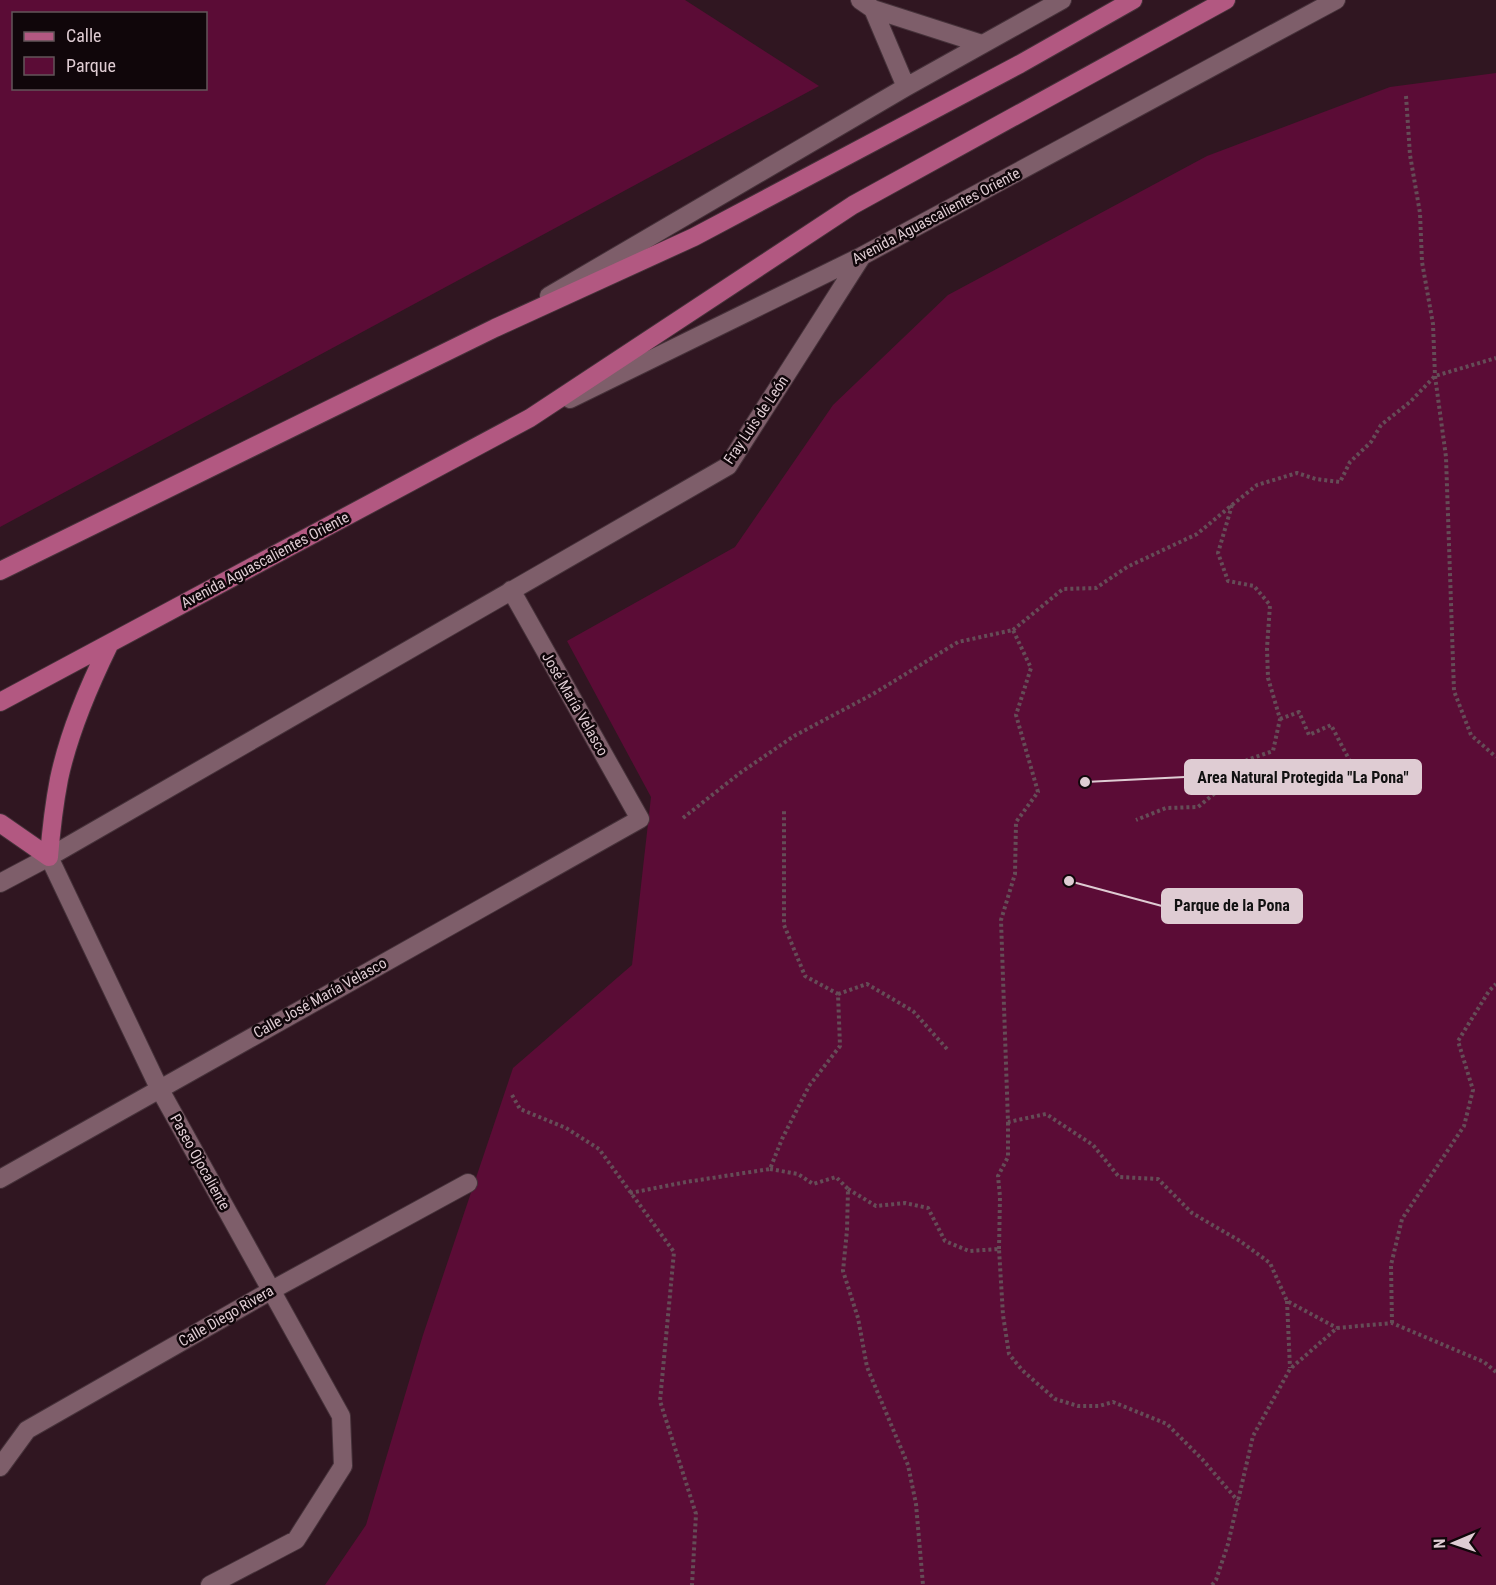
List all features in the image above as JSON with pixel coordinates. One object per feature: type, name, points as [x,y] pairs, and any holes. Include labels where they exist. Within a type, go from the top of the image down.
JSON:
[{"type":"main road","points":[[0,571],[495,328],[694,237],[1020,64],[1132,0]]},
{"type":"main road","name":"Avenida Aguascalientes Oriente","points":[[0,702],[530,418],[854,205],[1226,0]]},
{"type":"main road","points":[[0,823],[49,857],[59,778],[70,739],[80,707],[109,645]]},
{"type":"street","points":[[495,328],[906,87],[1062,0]]},
{"type":"street","name":"Avenida Aguascalientes Oriente","points":[[530,418],[862,256],[1336,0]]},
{"type":"street","points":[[866,4],[982,44]]},
{"type":"street","points":[[866,4],[906,87]]},
{"type":"street","name":"Fray Luis de León","points":[[511,590],[729,466],[862,256]]},
{"type":"street","points":[[0,883],[49,857],[511,590]]},
{"type":"street","name":"José María Velasco","points":[[511,590],[640,819]]},
{"type":"street","name":"Calle José María Velasco","points":[[0,1179],[640,819]]},
{"type":"street","name":"Paseo Ojocaliente","points":[[49,857],[159,1089],[341,1416],[343,1466],[296,1539],[210,1585]]},
{"type":"street","name":"Calle Diego Rivera","points":[[0,1467],[27,1430],[272,1290],[468,1183]]},
{"type":"path","points":[[1406,96],[1410,155],[1420,213],[1422,262],[1433,324],[1434,376],[1446,457],[1454,691],[1471,735],[1496,757]]},
{"type":"path","points":[[683,818],[740,773],[794,736],[873,694],[958,642],[1013,630],[1064,589],[1096,588],[1127,567],[1197,534],[1257,485],[1297,473],[1316,479],[1340,482],[1350,462],[1371,442],[1381,425],[1410,402],[1434,376],[1496,358]]},
{"type":"path","points":[[1136,820],[1166,808],[1198,807],[1231,780],[1247,760],[1273,751],[1280,719],[1268,678],[1267,648],[1270,605],[1254,586],[1228,581],[1218,553],[1232,505]]},
{"type":"path","points":[[1013,630],[1031,668],[1016,714],[1038,792],[1016,822],[1015,874],[1001,920],[1008,1157],[998,1176],[999,1249],[1003,1315],[1009,1354],[1022,1370],[1055,1399],[1078,1406],[1099,1406],[1113,1402],[1167,1425],[1202,1459],[1238,1501]]},
{"type":"path","points":[[1280,719],[1299,712],[1309,735],[1331,725],[1352,765]]},
{"type":"path","points":[[784,811],[784,925],[805,976],[838,994],[867,984],[913,1011],[947,1049]]},
{"type":"path","points":[[1392,1323],[1391,1265],[1402,1219],[1464,1126],[1473,1090],[1458,1041],[1488,991],[1496,984]]},
{"type":"path","points":[[770,1169],[782,1139],[809,1086],[840,1046],[838,994]]},
{"type":"path","points":[[512,1095],[520,1109],[566,1128],[599,1149],[674,1252],[660,1401],[696,1514],[692,1585]]},
{"type":"path","points":[[1008,1122],[1046,1114],[1093,1145],[1119,1177],[1158,1179],[1192,1213],[1240,1241],[1270,1263],[1287,1301],[1290,1369]]},
{"type":"path","points":[[630,1193],[770,1169],[798,1174],[813,1184],[836,1177],[848,1189],[876,1206],[905,1203],[928,1208],[945,1241],[969,1251],[999,1249]]},
{"type":"path","points":[[848,1189],[843,1271],[858,1318],[867,1367],[908,1465],[916,1504],[923,1585]]},
{"type":"path","points":[[1287,1301],[1337,1328],[1392,1323],[1484,1362],[1496,1372]]},
{"type":"path","points":[[1212,1585],[1216,1580],[1228,1544],[1253,1436],[1290,1369],[1337,1328]]},
{"type":"green space","points":[[0,0],[685,0],[819,86],[0,527]]},
{"type":"green space","points":[[1496,73],[1496,1585],[325,1585],[366,1525],[423,1335],[513,1068],[632,965],[651,797],[567,641],[735,547],[833,405],[948,295],[1207,156],[1390,87]]},
{"type":"place","name":"Area Natural Protegida \"La Pona\"","points":[[1085,782]]},
{"type":"place","name":"Parque de la Pona","points":[[1069,881]]}]
